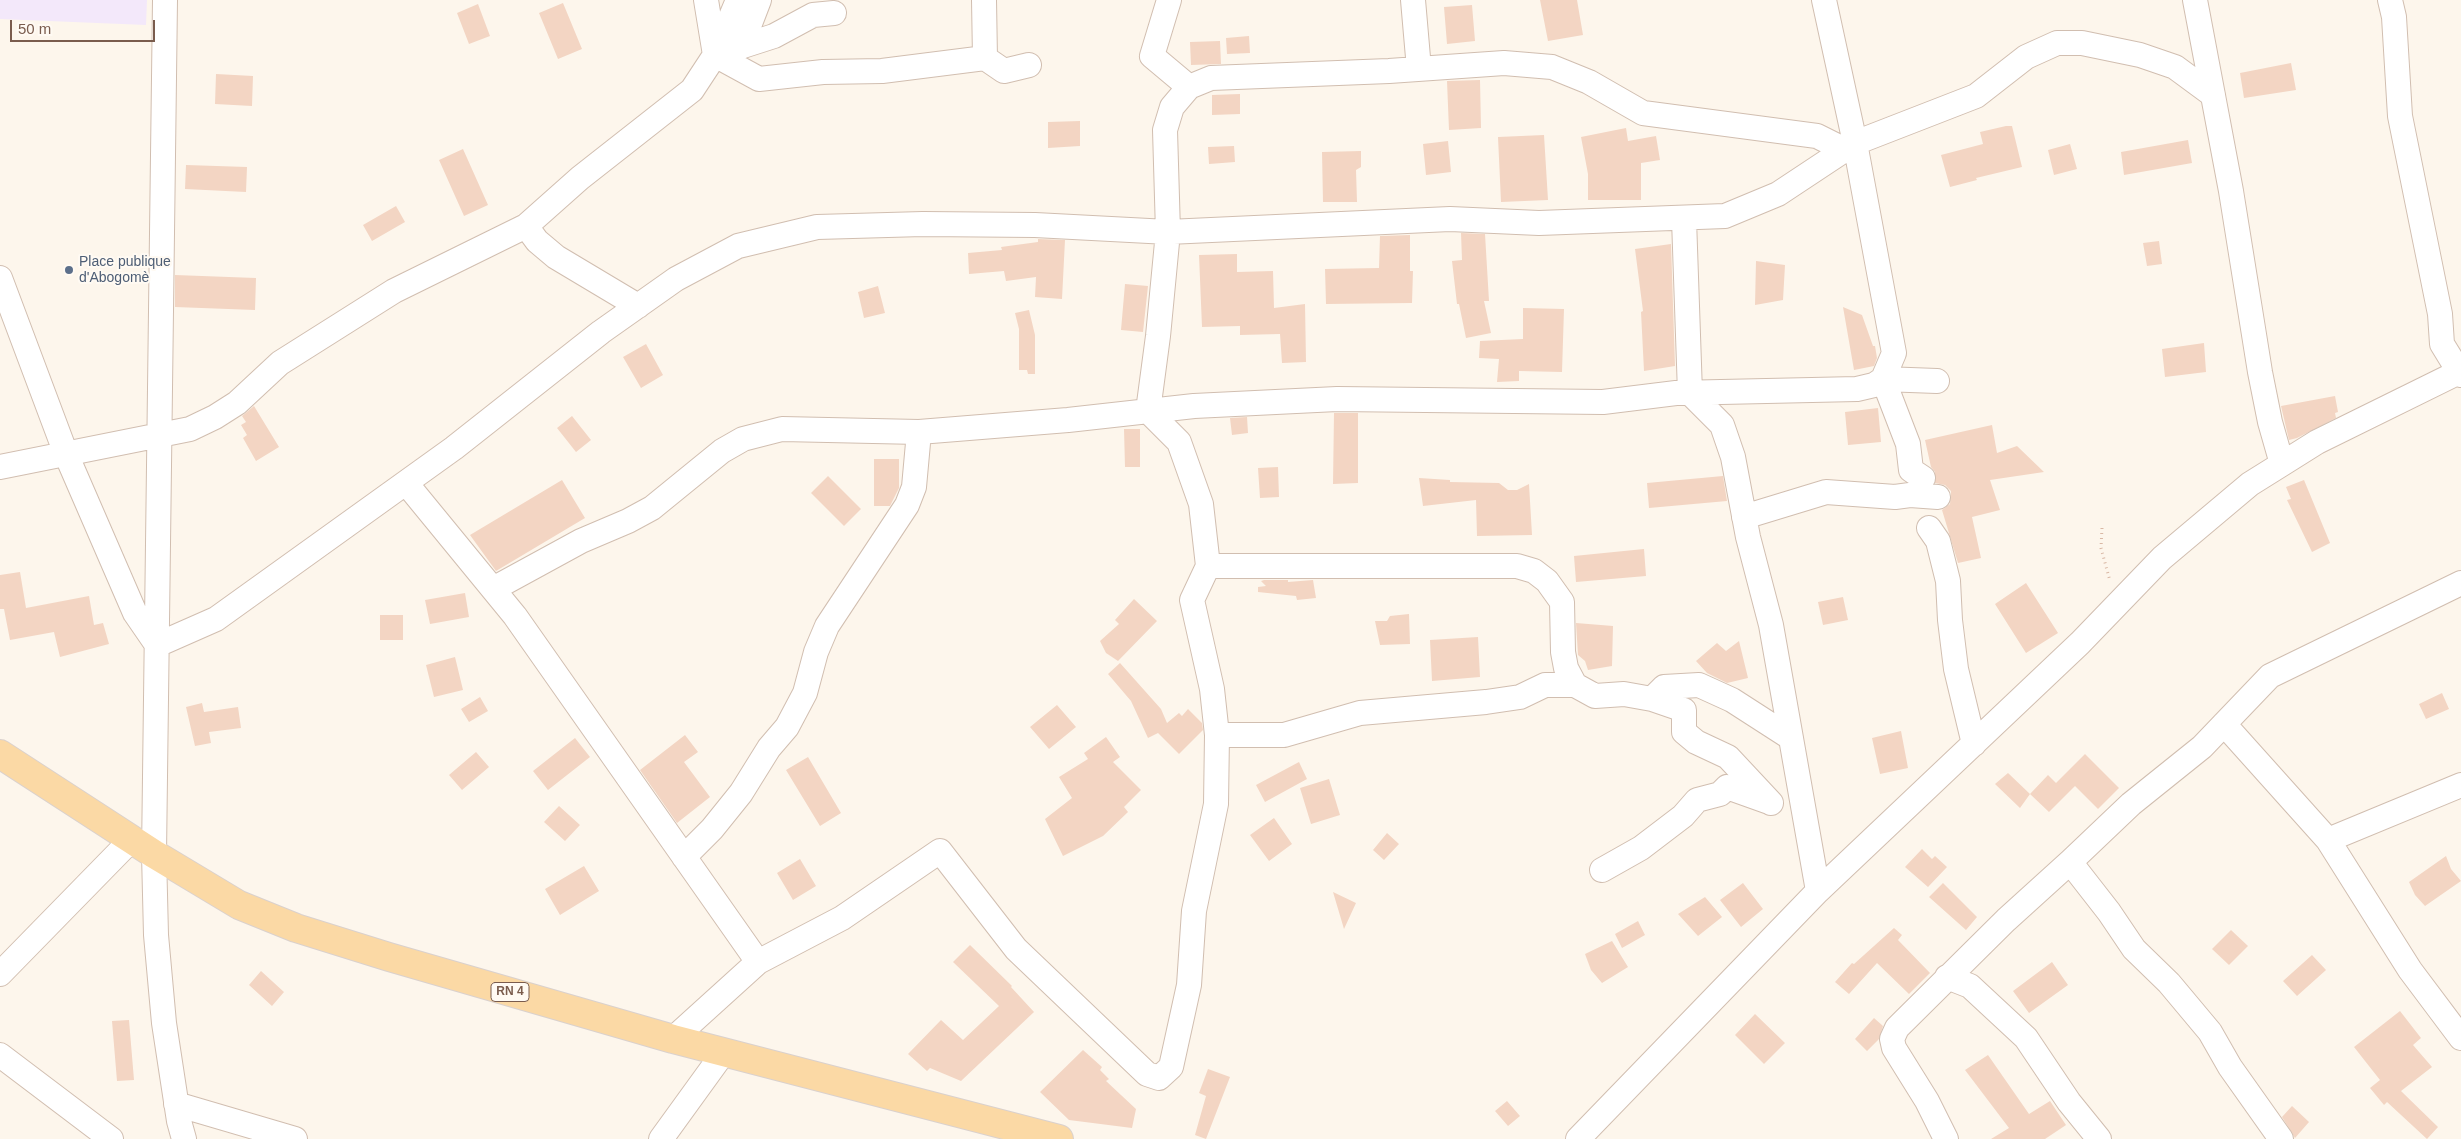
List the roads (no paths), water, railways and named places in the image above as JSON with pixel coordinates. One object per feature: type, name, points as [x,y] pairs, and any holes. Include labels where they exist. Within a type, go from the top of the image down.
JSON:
[{"type":"main road","name":"RN 4","points":[[0,754],[154,854],[239,905],[296,928],[388,958],[673,1039],[1024,1134],[1059,1139]]},
{"type":"street","points":[[165,0],[154,854],[156,935],[164,1023],[176,1104],[184,1139]]},
{"type":"street","points":[[706,0],[715,55]]},
{"type":"street","points":[[0,467],[190,429],[215,418],[237,403],[280,363],[394,291],[526,226],[580,178],[692,90],[715,55],[738,0]]},
{"type":"street","points":[[741,47],[759,0]]},
{"type":"street","points":[[984,0],[985,58]]},
{"type":"street","points":[[1169,0],[1152,56],[1189,87]]},
{"type":"street","points":[[1414,0],[1419,69]]},
{"type":"street","points":[[492,588],[581,541],[628,521],[652,508],[722,451],[743,439],[782,429],[919,432],[1068,420],[1194,406],[1338,399],[1603,402],[1690,393],[1857,389],[1874,385],[1882,379],[1894,353],[1850,146],[1824,0]]},
{"type":"street","points":[[2195,0],[2260,372],[2270,422],[2282,464]]},
{"type":"street","points":[[1578,1139],[1818,891],[1974,744],[2162,558],[2250,484],[2317,442],[2461,372],[2442,344],[2440,314],[2400,116],[2394,17],[2390,0]]},
{"type":"street","points":[[715,55],[774,36],[814,15],[834,13]]},
{"type":"street","points":[[157,645],[216,619],[406,483],[638,306],[676,279],[738,246],[817,227],[923,224],[1036,225],[1168,232],[1450,219],[1539,223],[1725,216],[1778,194],[1850,146],[1976,96],[2026,57],[2057,44],[2082,43],[2140,55],[2175,67],[2213,95]]},
{"type":"street","points":[[2175,67],[2204,48]]},
{"type":"street","points":[[715,55],[759,79],[823,72],[882,71],[985,58],[1004,70],[1029,64]]},
{"type":"street","points":[[1148,411],[1158,336],[1168,232],[1165,130],[1172,107],[1189,87],[1211,78],[1419,69],[1504,63],[1552,67],[1589,82],[1644,113],[1817,136],[1850,146]]},
{"type":"street","points":[[1684,219],[1690,393],[1722,425],[1733,457],[1744,517],[1771,625],[1818,891]]},
{"type":"street","points":[[526,226],[537,241],[556,257],[638,306]]},
{"type":"street","points":[[0,278],[66,454],[135,613],[157,645]]},
{"type":"street","points":[[1882,379],[1938,381]]},
{"type":"street","points":[[1882,379],[1908,444],[1911,470],[1923,478]]},
{"type":"street","points":[[1722,425],[1741,392]]},
{"type":"street","points":[[673,1039],[758,962],[842,918],[940,851],[1016,949],[1147,1074],[1159,1078],[1171,1067],[1189,985],[1194,911],[1216,804],[1217,735],[1212,689],[1192,600],[1208,566],[1201,504],[1179,442],[1148,411]]},
{"type":"street","points":[[684,857],[712,829],[741,792],[769,748],[787,727],[805,693],[816,652],[827,626],[906,505],[914,488],[919,432]]},
{"type":"street","points":[[406,483],[515,616],[758,962]]},
{"type":"street","points":[[1744,517],[1826,492],[1895,497],[1910,495],[1938,497]]},
{"type":"street","points":[[1929,528],[1938,541],[1948,581],[1950,620],[1956,669],[1974,744]]},
{"type":"street","points":[[1208,566],[1517,566],[1534,571],[1547,581],[1562,602],[1563,652],[1566,668],[1575,685]]},
{"type":"street","points":[[1946,1139],[1927,1101],[1894,1048],[1892,1039],[1897,1028],[1947,977],[2131,804],[2202,747],[2270,676],[2461,583]]},
{"type":"street","points":[[1217,735],[1284,735],[1360,713],[1486,702],[1520,697],[1546,685],[1575,685],[1595,696],[1624,694],[1652,699],[1684,710],[1684,732],[1696,742],[1728,757],[1771,803]]},
{"type":"street","points":[[1652,699],[1664,687],[1699,685],[1732,700],[1791,738]]},
{"type":"street","points":[[2224,724],[2328,840],[2410,970],[2461,1038]]},
{"type":"street","points":[[2328,840],[2461,785]]},
{"type":"street","points":[[1602,870],[1641,848],[1683,816],[1697,800],[1720,794],[1727,787],[1771,803],[1803,808]]},
{"type":"street","points":[[0,974],[132,839]]},
{"type":"street","points":[[2070,862],[2109,912],[2134,949],[2169,983],[2210,1032],[2230,1067],[2281,1139]]},
{"type":"street","points":[[1947,977],[1970,986],[2026,1038],[2070,1102],[2100,1139]]},
{"type":"street","points":[[661,1139],[724,1052]]},
{"type":"street","points":[[0,1055],[111,1139]]},
{"type":"street","points":[[176,1104],[295,1139]]},
{"type":"place","name":"Place publique d'Abogomè","points":[[69,270]]}]
